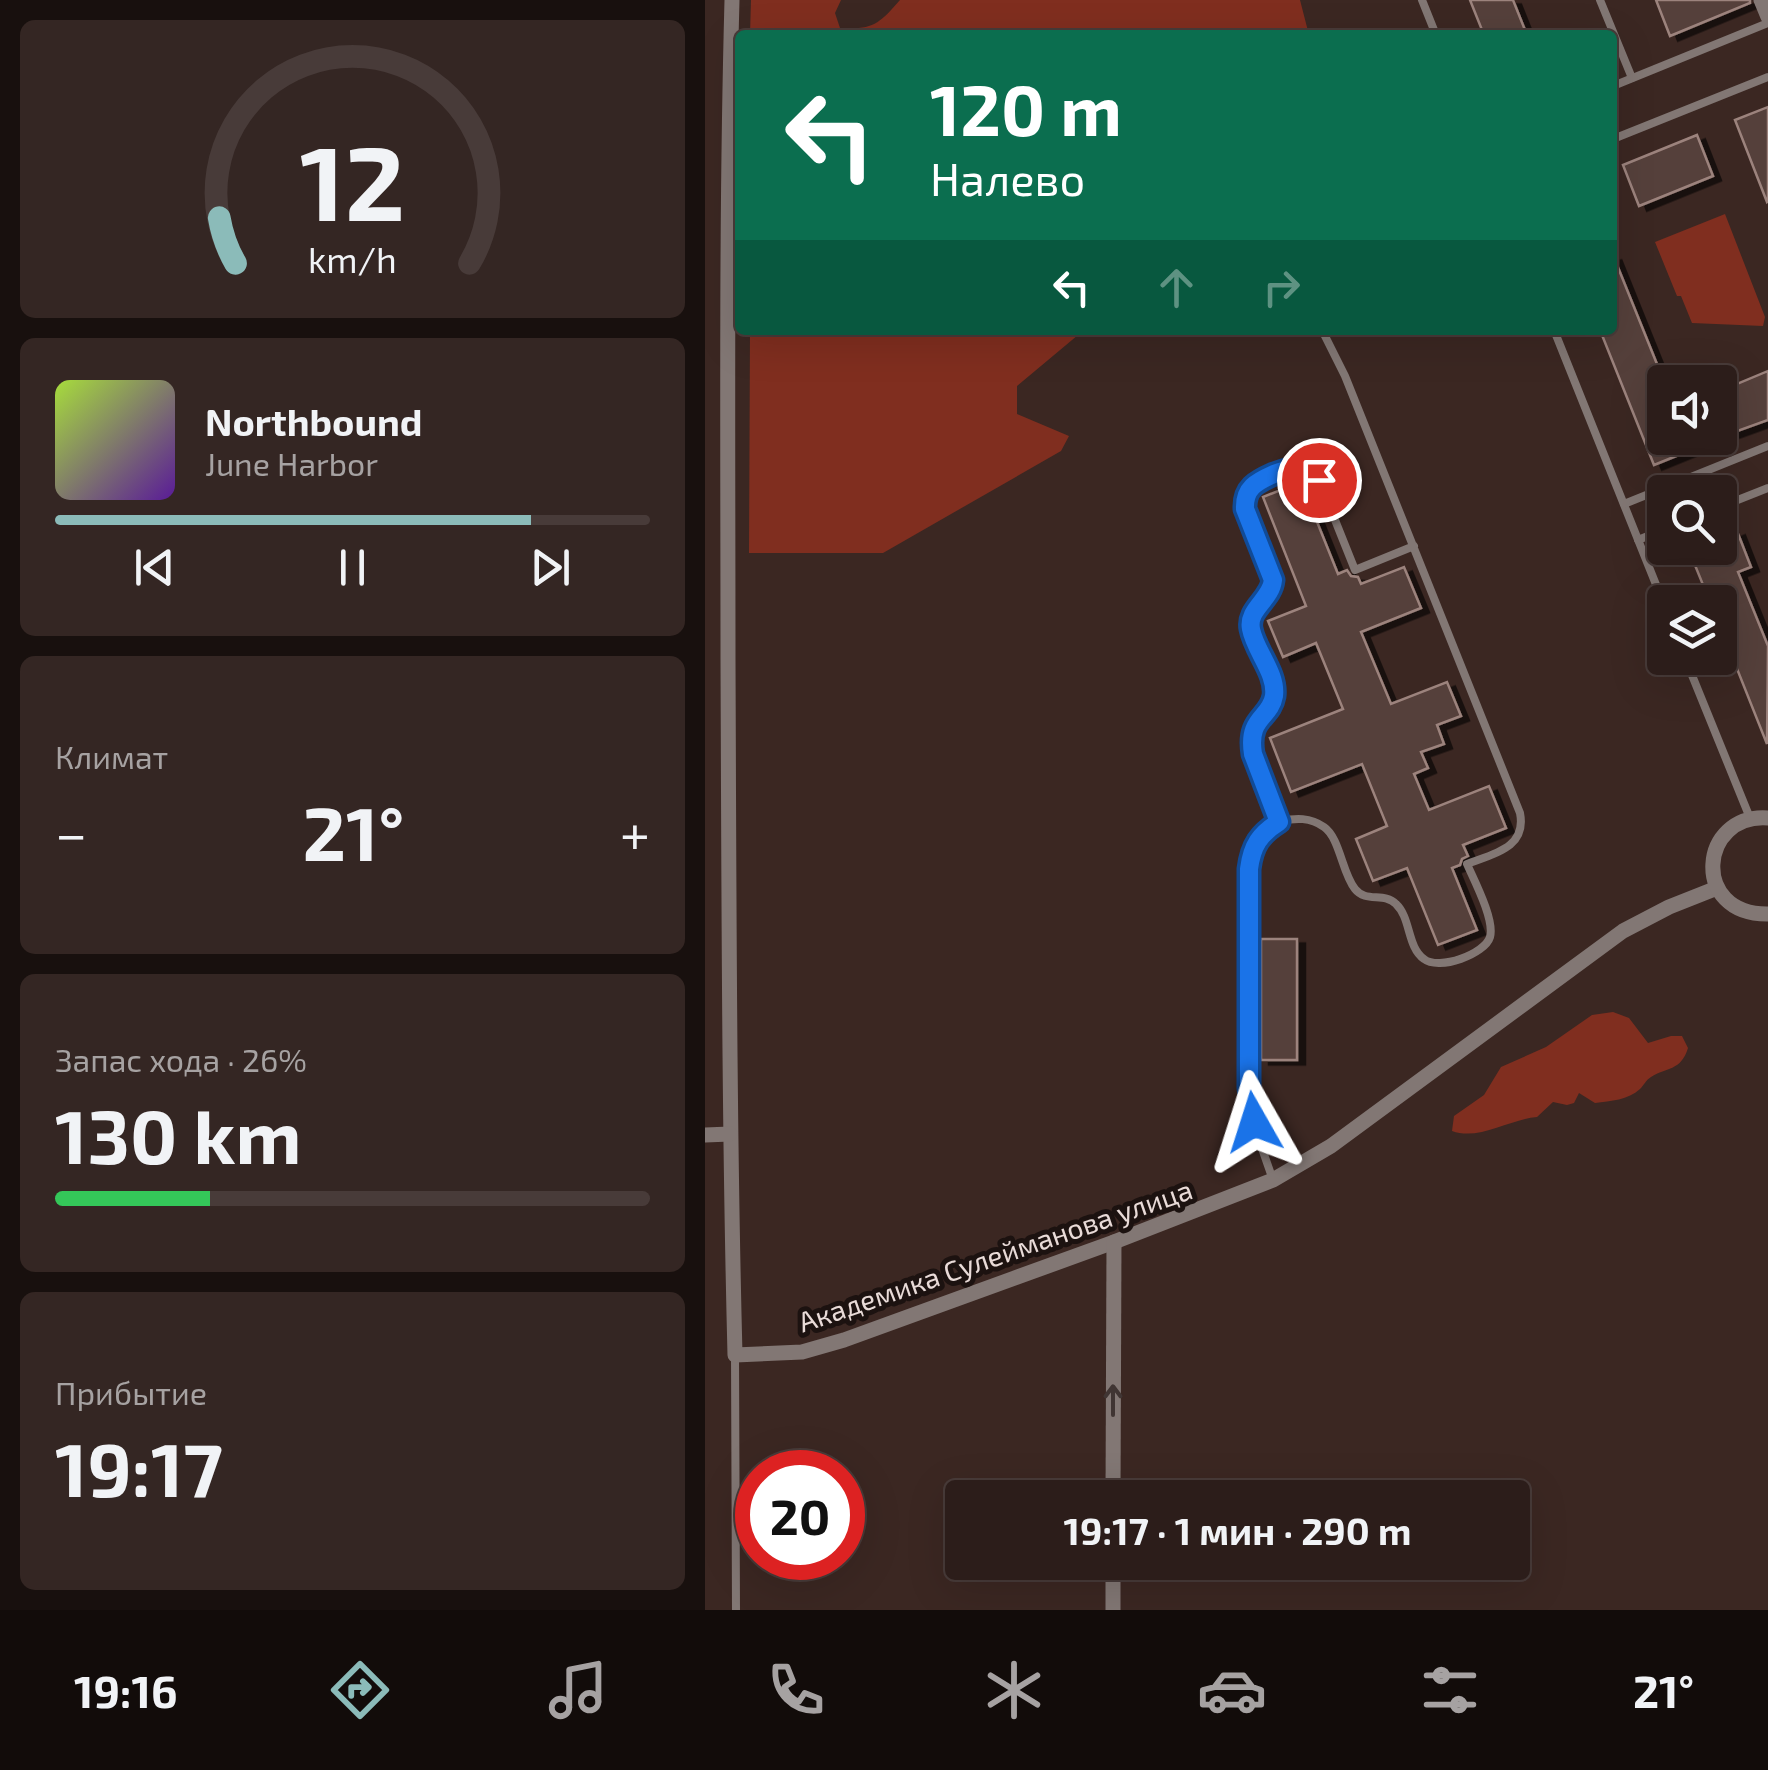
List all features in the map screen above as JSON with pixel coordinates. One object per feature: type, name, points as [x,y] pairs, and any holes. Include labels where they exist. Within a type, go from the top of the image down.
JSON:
[{"type":"street","points":[[732,0],[728,159],[730,1134],[735,1355]]},
{"type":"street","points":[[1761,0],[1768,20]]},
{"type":"street","points":[[1768,818],[1750,818],[1730,828],[1717,845],[1712,866],[1717,888],[1726,900],[1751,914],[1768,914]]},
{"type":"street","name":"Академика Сулейманова улица","points":[[735,1355],[803,1352],[844,1340],[1273,1180],[1347,1136],[1611,938],[1669,906],[1717,888]]},
{"type":"street","points":[[705,1135],[730,1134]]},
{"type":"street","points":[[1113,1480],[1114,1242]]},
{"type":"street","points":[[1113,1580],[1113,1610]]},
{"type":"lane","points":[[1422,0],[1434,30]]},
{"type":"lane","points":[[1601,0],[1613,30]]},
{"type":"lane","points":[[1617,84],[1768,20]]},
{"type":"lane","points":[[1617,42],[1631,78]]},
{"type":"lane","points":[[1617,137],[1768,77]]},
{"type":"lane","points":[[1273,1180],[1254,1122],[1249,1088],[1249,869],[1255,842],[1279,822],[1296,818],[1329,831],[1357,892],[1397,904],[1419,954],[1435,964],[1481,950],[1490,939],[1492,925],[1467,864],[1509,847],[1522,822],[1414,546],[1324,335]]},
{"type":"lane","points":[[1556,335],[1656,585]]},
{"type":"lane","points":[[1624,504],[1768,446]]},
{"type":"lane","points":[[1279,822],[1251,744],[1255,726],[1274,698],[1273,683],[1251,628],[1253,614],[1271,591],[1273,580],[1245,509],[1247,493],[1258,480],[1291,467],[1307,469],[1319,480],[1355,570],[1414,546]]},
{"type":"lane","points":[[1737,500],[1768,488]]},
{"type":"lane","points":[[1638,540],[1647,536]]},
{"type":"lane","points":[[1692,675],[1750,818]]},
{"type":"lane","points":[[735,1355],[736,1610]]},
{"type":"shaded area","points":[[751,0],[841,0],[835,13],[840,28],[851,28],[875,24],[900,0],[1300,0],[1308,30],[750,30]]},
{"type":"shaded area","points":[[1725,214],[1765,317],[1763,326],[1692,323],[1655,242]]},
{"type":"shaded area","points":[[750,335],[1078,335],[1017,386],[1017,414],[1069,436],[1061,451],[883,553],[749,553]]},
{"type":"shaded area","points":[[1613,1012],[1629,1018],[1648,1043],[1682,1036],[1688,1048],[1685,1055],[1677,1065],[1651,1077],[1625,1098],[1595,1103],[1579,1093],[1574,1103],[1553,1102],[1537,1117],[1473,1133],[1452,1131],[1454,1116],[1484,1095],[1501,1067],[1546,1047],[1592,1015]]},
{"type":"building","points":[[1470,0],[1513,0],[1525,30],[1482,30]]},
{"type":"building","points":[[1656,0],[1750,0],[1750,3],[1670,36]]},
{"type":"building","points":[[1768,107],[1768,201],[1767,202],[1735,120]]},
{"type":"building","points":[[1697,135],[1713,176],[1639,206],[1623,165]]},
{"type":"building","points":[[1617,265],[1657,365],[1647,365],[1647,448],[1602,335],[1617,335]]},
{"type":"building","points":[[1768,371],[1768,420],[1737,431],[1737,384]]},
{"type":"building","points":[[1650,455],[1679,455],[1654,465]]},
{"type":"building","points":[[1301,482],[1338,574],[1347,570],[1361,584],[1404,567],[1421,608],[1361,632],[1391,704],[1447,682],[1461,716],[1437,725],[1444,744],[1421,752],[1428,768],[1414,774],[1429,810],[1489,786],[1506,828],[1463,845],[1468,856],[1452,868],[1477,930],[1438,945],[1407,868],[1373,881],[1356,839],[1387,826],[1362,764],[1291,792],[1270,738],[1343,709],[1316,643],[1283,657],[1268,621],[1306,606],[1263,497]]},
{"type":"building","points":[[1737,531],[1751,567],[1738,572],[1768,646],[1767,744],[1737,669],[1737,585],[1703,585],[1695,565],[1737,565]]},
{"type":"building","points":[[1261,939],[1297,939],[1297,1060],[1261,1060]]},
{"type":"route","points":[[1254,1122],[1249,1088],[1249,869],[1255,842],[1279,822],[1251,744],[1255,726],[1275,691],[1251,628],[1253,614],[1268,597],[1273,580],[1245,500],[1258,480],[1291,467],[1307,469],[1319,480]]}]
